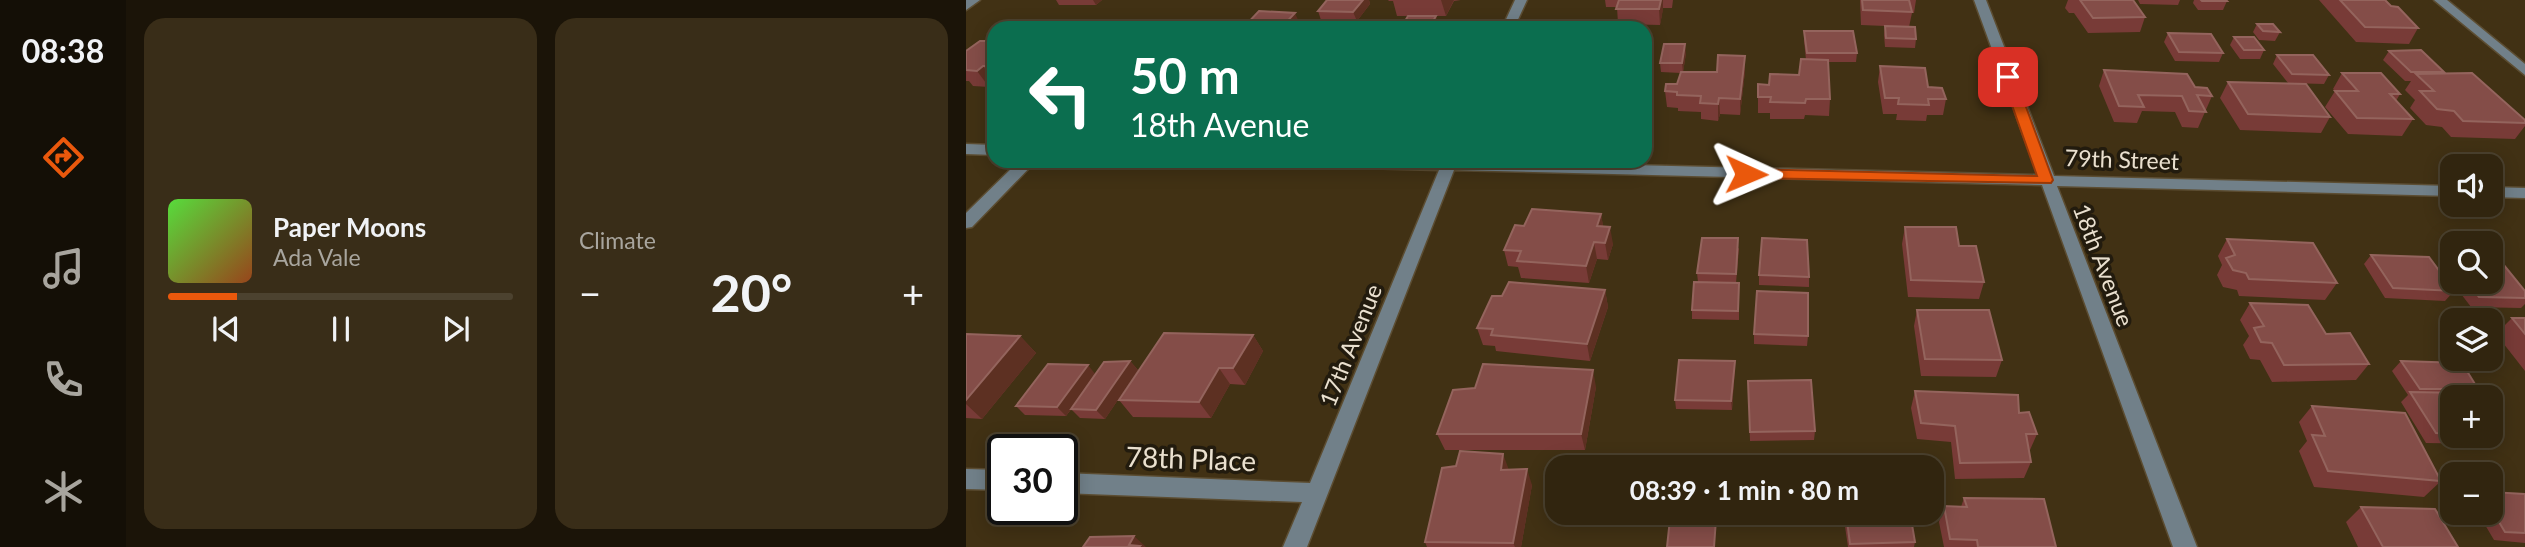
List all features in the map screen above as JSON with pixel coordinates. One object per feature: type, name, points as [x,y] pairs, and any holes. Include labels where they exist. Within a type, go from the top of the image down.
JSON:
[{"type":"street","points":[[966,6],[974,0]]},
{"type":"street","points":[[1511,21],[1521,0]]},
{"type":"street","name":"18th Avenue","points":[[1980,0],[2185,547]]},
{"type":"street","points":[[2440,0],[2525,71]]},
{"type":"street","points":[[966,149],[987,150]]},
{"type":"street","points":[[966,223],[1021,168]]},
{"type":"street","name":"17th Avenue","points":[[1295,547],[1447,168]]},
{"type":"street","name":"79th Street","points":[[1598,168],[2440,191]]},
{"type":"street","points":[[2503,192],[2525,193]]},
{"type":"street","points":[[966,479],[987,480]]},
{"type":"street","name":"78th Place","points":[[1078,483],[1317,493]]},
{"type":"building","points":[[1327,0],[1363,0],[1353,12],[1318,11]]},
{"type":"building","points":[[1619,0],[1661,0],[1659,9],[1616,9]]},
{"type":"building","points":[[1862,0],[1909,0],[1912,12],[1863,10]]},
{"type":"building","points":[[2080,0],[2133,0],[2145,17],[2093,18]]},
{"type":"building","points":[[2340,0],[2385,0],[2391,6],[2398,7],[2418,28],[2365,27]]},
{"type":"building","points":[[1259,11],[1295,13],[1288,21],[1250,21]]},
{"type":"building","points":[[1408,16],[1436,16],[1433,21],[1405,21]]},
{"type":"building","points":[[2257,24],[2273,24],[2280,32],[2263,31]]},
{"type":"building","points":[[1885,26],[1915,27],[1916,39],[1886,38]]},
{"type":"building","points":[[1804,31],[1853,31],[1857,53],[1807,53]]},
{"type":"building","points":[[2168,33],[2211,34],[2223,53],[2179,52]]},
{"type":"building","points":[[2234,37],[2254,37],[2264,50],[2244,50]]},
{"type":"building","points":[[980,41],[987,41],[987,66],[977,71],[966,70],[966,51]]},
{"type":"building","points":[[1664,44],[1685,44],[1682,63],[1660,63]]},
{"type":"building","points":[[2421,50],[2444,72],[2411,72],[2389,51]]},
{"type":"building","points":[[1718,55],[1745,56],[1740,99],[1719,98],[1718,104],[1700,103],[1701,96],[1677,95],[1677,92],[1665,91],[1666,84],[1677,84],[1681,72],[1717,72]]},
{"type":"building","points":[[2277,55],[2313,55],[2329,75],[2292,74]]},
{"type":"building","points":[[1801,59],[1828,60],[1830,99],[1806,99],[1805,103],[1770,102],[1771,97],[1758,97],[1758,84],[1769,85],[1770,74],[1799,75]]},
{"type":"building","points":[[1880,66],[1925,68],[1928,87],[1942,88],[1946,99],[1928,99],[1929,105],[1898,104],[1899,98],[1885,98]]},
{"type":"building","points":[[2104,70],[2187,74],[2195,87],[2207,88],[2212,96],[2197,95],[2206,112],[2189,111],[2182,96],[2138,95],[2144,107],[2119,106]]},
{"type":"building","points":[[2342,73],[2381,73],[2400,94],[2390,94],[2413,119],[2357,118],[2335,91],[2358,91]]},
{"type":"building","points":[[2472,73],[2525,120],[2525,123],[2463,121],[2454,111],[2437,109],[2420,91],[2434,91],[2416,74]]},
{"type":"building","points":[[2228,82],[2306,84],[2330,117],[2248,114]]},
{"type":"building","points":[[1532,209],[1601,214],[1597,226],[1610,227],[1605,243],[1594,242],[1586,266],[1517,261],[1521,251],[1504,250],[1515,225],[1524,226]]},
{"type":"building","points":[[1905,227],[1956,227],[1959,246],[1976,246],[1984,282],[1911,280]]},
{"type":"building","points":[[1702,238],[1738,238],[1736,274],[1697,273]]},
{"type":"building","points":[[1762,238],[1807,240],[1809,277],[1759,275]]},
{"type":"building","points":[[2227,239],[2313,243],[2337,283],[2249,279],[2246,273],[2233,270],[2226,258],[2235,255]]},
{"type":"building","points":[[2371,255],[2429,257],[2440,272],[2440,290],[2393,288]]},
{"type":"building","points":[[2503,264],[2525,291],[2525,298],[2479,297],[2477,294],[2503,294]]},
{"type":"building","points":[[1509,282],[1605,290],[1587,344],[1491,335],[1493,329],[1477,328],[1492,296],[1502,296]]},
{"type":"building","points":[[1694,282],[1739,283],[1738,311],[1692,310]]},
{"type":"building","points":[[1757,291],[1808,293],[1808,336],[1754,334]]},
{"type":"building","points":[[2250,303],[2308,305],[2326,334],[2350,333],[2369,364],[2284,365],[2272,343],[2261,342],[2254,328],[2264,326]]},
{"type":"building","points":[[1917,310],[1989,310],[2002,360],[1925,359]]},
{"type":"building","points":[[2512,318],[2525,318],[2525,334]]},
{"type":"building","points":[[1164,333],[1253,335],[1233,368],[1219,368],[1199,402],[1119,400]]},
{"type":"building","points":[[966,334],[1020,336],[966,400]]},
{"type":"building","points":[[1679,360],[1735,361],[1731,401],[1675,400]]},
{"type":"building","points":[[1130,361],[1096,410],[1071,409],[1104,362]]},
{"type":"building","points":[[2401,361],[2440,362],[2440,371],[2467,371],[2476,385],[2440,385],[2440,389],[2420,389]]},
{"type":"building","points":[[1048,364],[1088,365],[1057,407],[1016,406]]},
{"type":"building","points":[[1483,364],[1593,370],[1581,434],[1437,434],[1453,390],[1475,388]]},
{"type":"building","points":[[1811,380],[1815,431],[1750,432],[1748,381]]},
{"type":"building","points":[[1915,391],[2018,395],[2019,413],[2029,412],[2037,434],[2026,434],[2031,462],[1960,463],[1955,426],[1921,423]]},
{"type":"building","points":[[2410,392],[2440,393],[2440,433],[2436,433]]},
{"type":"building","points":[[2312,406],[2405,413],[2440,481],[2328,471],[2312,435],[2325,436]]},
{"type":"building","points":[[1460,451],[1503,454],[1501,470],[1527,469],[1513,543],[1425,542],[1442,468],[1456,466]]},
{"type":"building","points":[[2503,493],[2525,494],[2525,533],[2505,532],[2501,525],[2503,525]]},
{"type":"building","points":[[1964,498],[2044,499],[2056,547],[1978,547],[1977,540],[1950,539],[1944,506],[1967,507]]},
{"type":"building","points":[[2361,507],[2435,509],[2440,517],[2440,525],[2445,525],[2458,547],[2383,547]]},
{"type":"building","points":[[1669,525],[1716,525],[1714,547],[1667,547]]},
{"type":"building","points":[[1848,525],[1912,525],[1915,542],[1850,544]]},
{"type":"building","points":[[1134,536],[1129,545],[1139,547],[1083,547],[1090,537]]},
{"type":"route","points":[[1746,174],[2046,180],[2008,77]]}]
